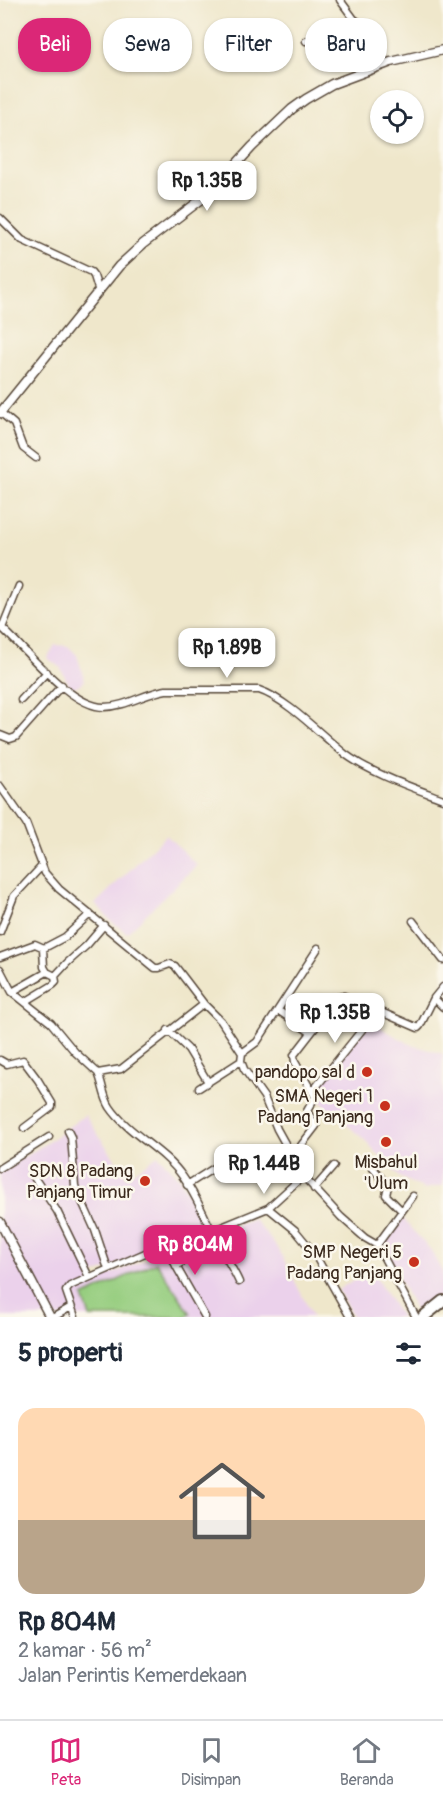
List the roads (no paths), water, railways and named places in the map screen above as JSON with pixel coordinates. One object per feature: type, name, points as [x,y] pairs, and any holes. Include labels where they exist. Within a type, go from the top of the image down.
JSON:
[{"type":"highway","points":[[423,1317],[443,1301]]},
{"type":"main road","points":[[387,64],[443,50]]},
{"type":"main road","points":[[0,412],[119,266],[143,244],[211,192],[252,147],[292,110],[332,84],[364,72]]},
{"type":"main road","points":[[0,1222],[52,1317]]},
{"type":"street","points":[[340,0],[353,18]]},
{"type":"street","points":[[0,218],[22,240],[91,272],[99,292]]},
{"type":"street","points":[[0,412],[15,426],[23,448],[36,458]]},
{"type":"street","points":[[20,586],[1,627],[47,672],[88,704],[105,707],[166,690],[259,690],[272,696],[345,754],[363,765],[443,800]]},
{"type":"street","points":[[21,700],[47,672]]},
{"type":"street","points":[[0,735],[6,739],[16,737],[62,685]]},
{"type":"street","points":[[1,789],[26,823],[41,867],[59,889],[155,968],[159,969],[170,964],[174,966],[204,1004],[221,1021],[242,1057],[244,1069],[264,1097],[295,1164],[314,1189],[341,1217],[365,1238],[377,1245],[416,1317]]},
{"type":"street","points":[[0,932],[14,896],[41,867]]},
{"type":"street","points":[[43,948],[64,937],[90,914]]},
{"type":"street","points":[[413,921],[443,960]]},
{"type":"street","points":[[55,976],[104,925]]},
{"type":"street","points":[[0,957],[35,944],[43,948]]},
{"type":"street","points":[[43,948],[44,967],[47,972],[55,976]]},
{"type":"street","points":[[199,1088],[242,1057],[257,1042],[318,948]]},
{"type":"street","points":[[0,969],[12,992],[51,1023],[75,1052],[98,1073],[105,1097],[112,1109],[128,1127],[175,1169],[200,1204],[239,1282]]},
{"type":"street","points":[[12,992],[47,972]]},
{"type":"street","points":[[25,1002],[53,985],[56,982],[55,976]]},
{"type":"street","points":[[292,1156],[315,1128],[307,1111],[315,1100],[294,1058],[295,1052],[341,996],[418,1028],[434,998],[443,987]]},
{"type":"street","points":[[434,998],[443,1007]]},
{"type":"street","points":[[98,1073],[120,1069],[204,1004]]},
{"type":"street","points":[[279,1011],[310,1032]]},
{"type":"street","points":[[312,1092],[376,1011]]},
{"type":"street","points":[[168,1030],[188,1049],[208,1082]]},
{"type":"street","points":[[0,1060],[7,1064],[23,1060],[52,1103],[52,1107],[24,1128]]},
{"type":"street","points":[[68,1131],[71,1137],[75,1186],[95,1230],[108,1269]]},
{"type":"street","points":[[0,1168],[49,1137]]},
{"type":"street","points":[[366,1160],[388,1186],[386,1195],[402,1211]]},
{"type":"street","points":[[187,1185],[225,1161]]},
{"type":"street","points":[[314,1189],[334,1166]]},
{"type":"street","points":[[31,1173],[57,1211],[89,1277]]},
{"type":"street","points":[[75,1317],[67,1289],[89,1277],[166,1244],[212,1231],[268,1208],[303,1176]]},
{"type":"street","points":[[377,1245],[413,1196]]},
{"type":"street","points":[[268,1208],[295,1230],[314,1253],[350,1317]]},
{"type":"street","points":[[176,1266],[218,1241]]},
{"type":"street","points":[[166,1244],[205,1317]]},
{"type":"street","points":[[52,1317],[71,1307]]},
{"type":"place","name":"pandopo sal d","points":[[367,1072]]},
{"type":"place","name":"SMA Negeri 1 Padang Panjang","points":[[385,1106]]},
{"type":"place","name":"Misbahul 'Ulum","points":[[386,1142]]},
{"type":"place","name":"SDN 8 Padang Panjang Timur","points":[[145,1181]]},
{"type":"place","name":"SMP Negeri 5 Padang Panjang","points":[[414,1262]]}]
